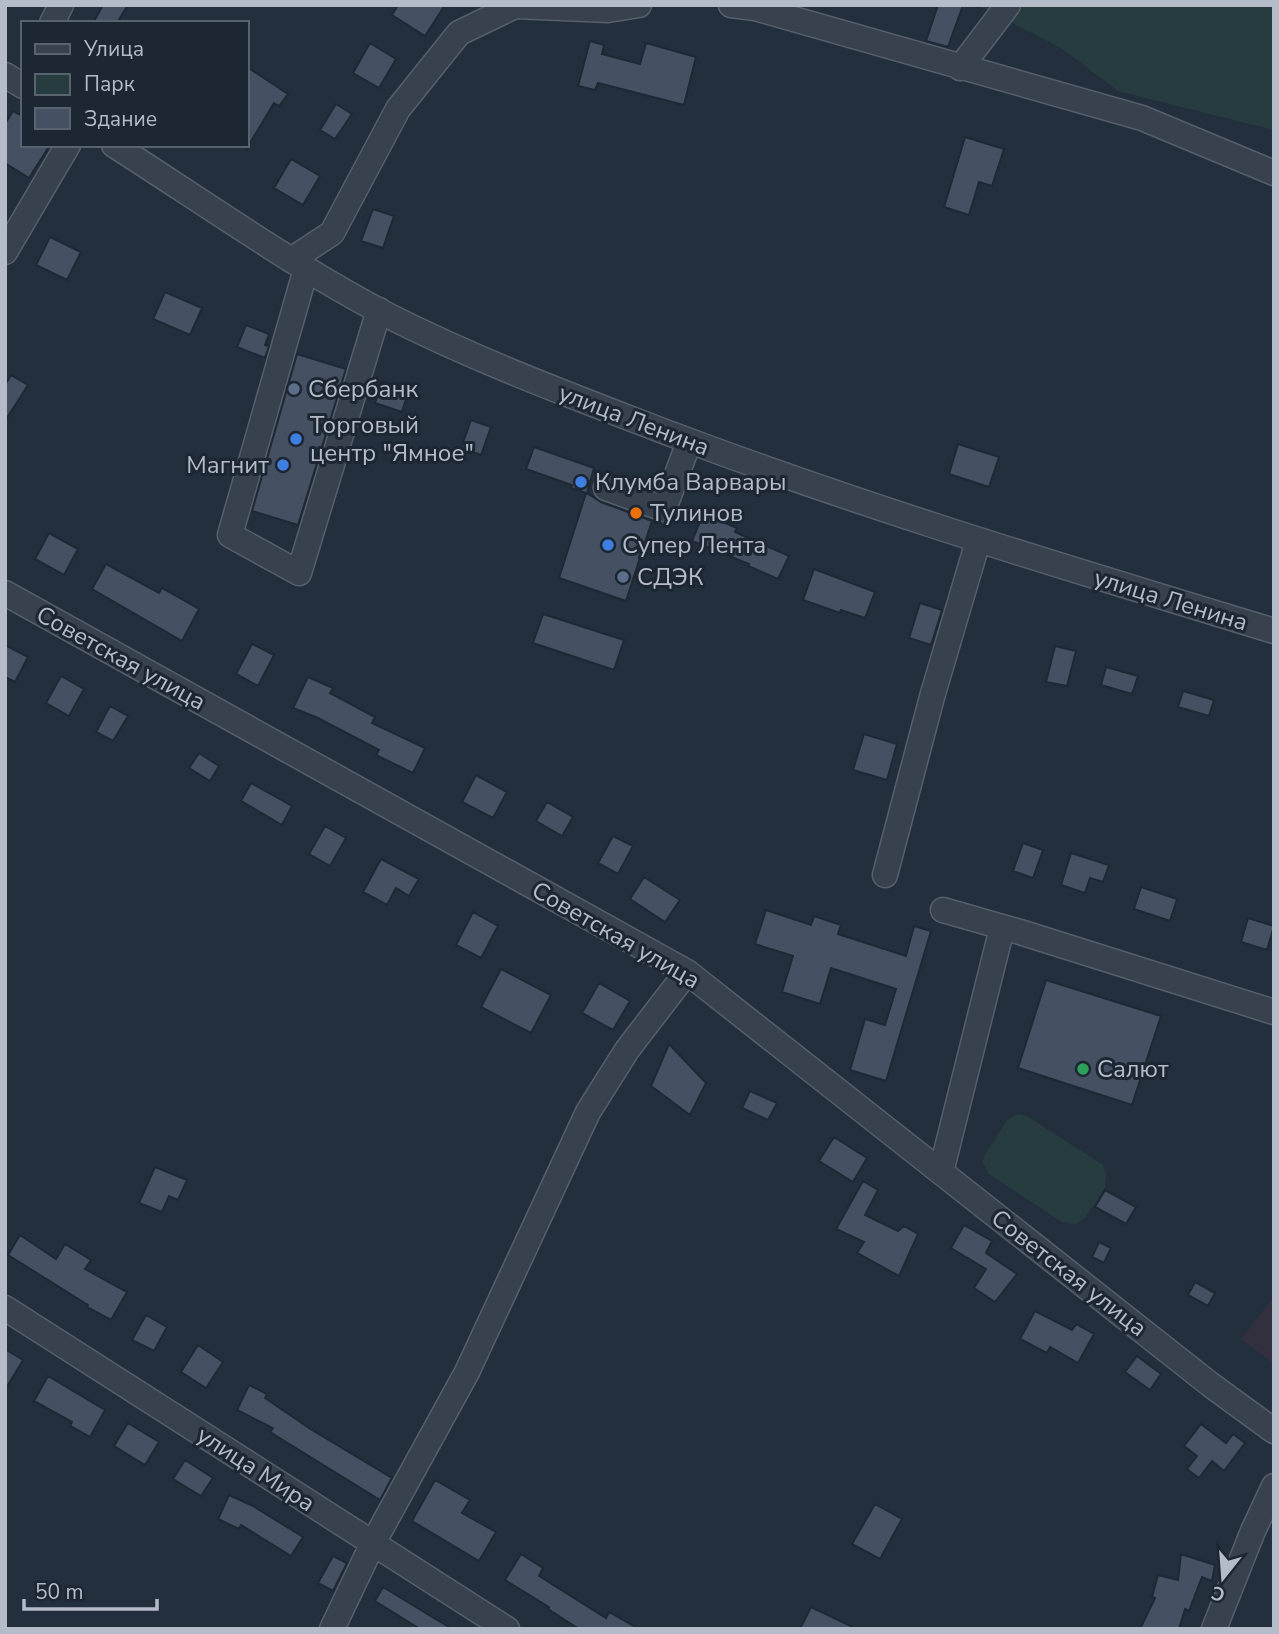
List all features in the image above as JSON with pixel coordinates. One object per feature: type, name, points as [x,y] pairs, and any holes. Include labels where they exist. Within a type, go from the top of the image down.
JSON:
[{"type":"street","points":[[53,21],[61,5]]},
{"type":"street","points":[[379,310],[299,573],[230,536],[299,264],[332,233],[398,109],[459,33],[515,6],[608,10],[639,5]]},
{"type":"street","points":[[731,5],[755,8],[1142,118],[1274,173]]},
{"type":"street","points":[[960,68],[1008,5]]},
{"type":"street","points":[[5,252],[67,147]]},
{"type":"street","name":"улица Ленина","points":[[117,147],[299,264],[379,310],[546,386],[689,442],[978,541],[1274,631]]},
{"type":"street","points":[[606,488],[664,509],[689,442]]},
{"type":"street","points":[[885,875],[932,697],[978,541]]},
{"type":"street","name":"Советская улица","points":[[5,593],[687,972],[1211,1385],[1274,1431]]},
{"type":"street","points":[[943,910],[1274,1012]]},
{"type":"street","points":[[942,1172],[1002,928]]},
{"type":"street","points":[[332,1629],[372,1545],[467,1372],[588,1112],[627,1050],[687,972]]},
{"type":"street","name":"улица Мира","points":[[5,1308],[507,1629]]},
{"type":"street","points":[[1214,1629],[1274,1486]]},
{"type":"shaded area","points":[[1274,1297],[1274,1362],[1273,1363],[1241,1339]]},
{"type":"green space","points":[[977,5],[1274,5],[1274,130],[1118,91],[1061,48]]},
{"type":"green space","points":[[1018,1114],[1027,1116],[1103,1165],[1106,1175],[1105,1188],[1084,1219],[1075,1224],[1062,1222],[989,1174],[983,1163],[984,1156],[1007,1120]]},
{"type":"building","points":[[103,5],[128,5],[118,21],[94,21]]},
{"type":"building","points":[[398,5],[445,5],[425,36],[392,15]]},
{"type":"building","points":[[938,5],[963,5],[948,47],[926,41]]},
{"type":"building","points":[[590,41],[604,45],[602,54],[640,64],[646,43],[696,57],[684,105],[598,83],[595,90],[578,86]]},
{"type":"building","points":[[370,43],[396,59],[379,88],[353,73]]},
{"type":"building","points":[[248,68],[288,94],[279,106],[274,103],[248,146]]},
{"type":"building","points":[[336,104],[352,114],[335,139],[320,130]]},
{"type":"building","points":[[13,111],[21,115],[21,147],[49,147],[29,178],[5,163],[5,124]]},
{"type":"building","points":[[965,137],[1004,149],[992,186],[979,182],[969,215],[944,207]]},
{"type":"building","points":[[291,159],[320,176],[303,205],[274,188]]},
{"type":"building","points":[[373,209],[394,216],[383,248],[361,241]]},
{"type":"building","points":[[50,237],[81,252],[67,280],[36,265]]},
{"type":"building","points":[[165,292],[202,308],[190,335],[153,319]]},
{"type":"building","points":[[246,325],[269,334],[265,345],[269,346],[265,358],[237,347]]},
{"type":"building","name":"Торговый центр \"Ямное\"","points":[[297,354],[346,369],[298,525],[252,511]]},
{"type":"building","points":[[11,375],[28,385],[5,421],[5,385]]},
{"type":"building","points":[[382,381],[409,390],[402,412],[375,403]]},
{"type":"building","points":[[471,420],[491,427],[481,455],[461,448]]},
{"type":"building","points":[[958,444],[999,457],[989,487],[949,474]]},
{"type":"building","points":[[534,447],[594,468],[587,493],[601,502],[652,521],[626,601],[559,578],[586,493],[571,488],[572,485],[526,469]]},
{"type":"building","points":[[703,514],[737,528],[735,532],[789,556],[778,579],[692,541]]},
{"type":"building","points":[[49,533],[78,549],[64,575],[35,559]]},
{"type":"building","points":[[106,564],[159,593],[162,588],[199,609],[182,641],[92,589]]},
{"type":"building","points":[[814,569],[875,592],[865,618],[841,610],[840,613],[803,600]]},
{"type":"building","points":[[920,603],[942,610],[931,645],[909,638]]},
{"type":"building","points":[[543,614],[624,640],[614,670],[533,643]]},
{"type":"building","points":[[252,644],[274,655],[258,686],[236,674]]},
{"type":"building","points":[[5,645],[28,657],[15,682],[5,677]]},
{"type":"building","points":[[1055,646],[1076,651],[1067,686],[1046,682]]},
{"type":"building","points":[[1106,667],[1138,676],[1132,694],[1101,685]]},
{"type":"building","points":[[61,676],[84,689],[69,716],[46,703]]},
{"type":"building","points":[[308,677],[333,688],[330,693],[375,717],[372,723],[425,748],[413,773],[376,755],[379,750],[293,708]]},
{"type":"building","points":[[1183,691],[1214,700],[1209,716],[1178,707]]},
{"type":"building","points":[[110,706],[128,716],[113,741],[96,732]]},
{"type":"building","points":[[864,734],[897,744],[887,780],[853,770]]},
{"type":"building","points":[[199,753],[219,766],[210,781],[189,768]]},
{"type":"building","points":[[476,775],[507,792],[493,818],[462,802]]},
{"type":"building","points":[[251,783],[292,806],[282,825],[241,801]]},
{"type":"building","points":[[547,802],[573,817],[562,836],[536,821]]},
{"type":"building","points":[[325,826],[346,838],[330,866],[309,854]]},
{"type":"building","points":[[613,836],[633,846],[618,874],[598,863]]},
{"type":"building","points":[[1023,843],[1043,850],[1033,878],[1013,871]]},
{"type":"building","points":[[1071,853],[1109,865],[1103,882],[1090,878],[1085,893],[1061,885]]},
{"type":"building","points":[[381,859],[419,879],[409,896],[396,888],[387,905],[363,892]]},
{"type":"building","points":[[644,877],[680,900],[665,922],[630,899]]},
{"type":"building","points":[[1141,887],[1177,899],[1170,921],[1134,909]]},
{"type":"building","points":[[766,910],[811,925],[814,916],[841,925],[838,934],[906,956],[914,926],[931,931],[886,1081],[850,1070],[865,1019],[885,1025],[896,989],[831,968],[820,1004],[782,992],[793,956],[755,944]]},
{"type":"building","points":[[473,912],[498,926],[481,958],[456,945]]},
{"type":"building","points":[[1248,918],[1274,926],[1267,950],[1241,942]]},
{"type":"building","points":[[501,969],[551,995],[531,1033],[481,1007]]},
{"type":"building","points":[[1046,980],[1161,1016],[1132,1105],[1018,1068]]},
{"type":"building","points":[[599,983],[630,1001],[613,1030],[582,1013]]},
{"type":"building","points":[[669,1044],[706,1083],[690,1115],[651,1086]]},
{"type":"building","points":[[750,1091],[777,1103],[768,1120],[742,1108]]},
{"type":"building","points":[[834,1137],[867,1158],[853,1182],[819,1161]]},
{"type":"building","points":[[155,1167],[187,1180],[178,1200],[169,1196],[162,1212],[139,1203]]},
{"type":"building","points":[[863,1181],[878,1190],[865,1215],[898,1231],[904,1226],[918,1234],[899,1276],[857,1253],[864,1242],[836,1229]]},
{"type":"building","points":[[1105,1190],[1136,1207],[1126,1224],[1095,1207]]},
{"type":"building","points":[[964,1225],[992,1241],[986,1253],[1017,1274],[995,1302],[974,1288],[986,1269],[951,1248]]},
{"type":"building","points":[[20,1235],[56,1259],[65,1244],[91,1260],[85,1269],[127,1292],[111,1320],[8,1255]]},
{"type":"building","points":[[1099,1242],[1111,1248],[1104,1263],[1092,1257]]},
{"type":"building","points":[[1195,1282],[1215,1293],[1208,1306],[1188,1295]]},
{"type":"building","points":[[1035,1311],[1072,1330],[1076,1324],[1094,1334],[1078,1363],[1050,1347],[1047,1353],[1020,1339]]},
{"type":"building","points":[[146,1315],[167,1327],[154,1351],[132,1340]]},
{"type":"building","points":[[198,1345],[223,1362],[206,1388],[181,1372]]},
{"type":"building","points":[[5,1349],[23,1360],[5,1390]]},
{"type":"building","points":[[1137,1356],[1161,1374],[1150,1390],[1125,1372]]},
{"type":"building","points":[[48,1376],[105,1410],[90,1437],[70,1426],[72,1422],[34,1401]]},
{"type":"building","points":[[249,1385],[267,1394],[265,1398],[312,1430],[392,1478],[380,1500],[270,1432],[273,1428],[237,1410]]},
{"type":"building","points":[[128,1423],[159,1442],[145,1465],[114,1446]]},
{"type":"building","points":[[1201,1424],[1226,1443],[1233,1434],[1245,1443],[1224,1471],[1212,1461],[1199,1478],[1187,1469],[1197,1456],[1184,1446]]},
{"type":"building","points":[[185,1460],[213,1478],[201,1496],[173,1479]]},
{"type":"building","points":[[435,1480],[470,1500],[462,1513],[496,1532],[479,1561],[412,1521]]},
{"type":"building","points":[[229,1495],[253,1506],[303,1537],[291,1556],[241,1525],[239,1529],[218,1519]]},
{"type":"building","points":[[875,1504],[902,1519],[880,1559],[852,1544]]},
{"type":"building","points":[[521,1554],[543,1568],[539,1576],[606,1618],[609,1612],[639,1629],[579,1629],[505,1580]]},
{"type":"building","points":[[1181,1554],[1215,1565],[1212,1581],[1202,1577],[1189,1611],[1185,1609],[1179,1629],[1140,1629],[1155,1598],[1152,1597],[1158,1575],[1178,1580]]},
{"type":"building","points":[[333,1556],[347,1563],[333,1591],[318,1583]]},
{"type":"building","points":[[383,1587],[452,1629],[420,1629],[375,1601]]},
{"type":"building","points":[[811,1607],[857,1629],[800,1629]]},
{"type":"place","name":"Сбербанк","points":[[294,389]]},
{"type":"place","name":"Торговый центр \"Ямное\"","points":[[296,439]]},
{"type":"place","name":"Магнит","points":[[283,465]]},
{"type":"place","name":"Клумба Варвары","points":[[581,482]]},
{"type":"place","name":"Тулинов","points":[[636,513]]},
{"type":"place","name":"Супер Лента","points":[[608,545]]},
{"type":"place","name":"СДЭК","points":[[623,577]]},
{"type":"place","name":"Салют","points":[[1083,1069]]}]
